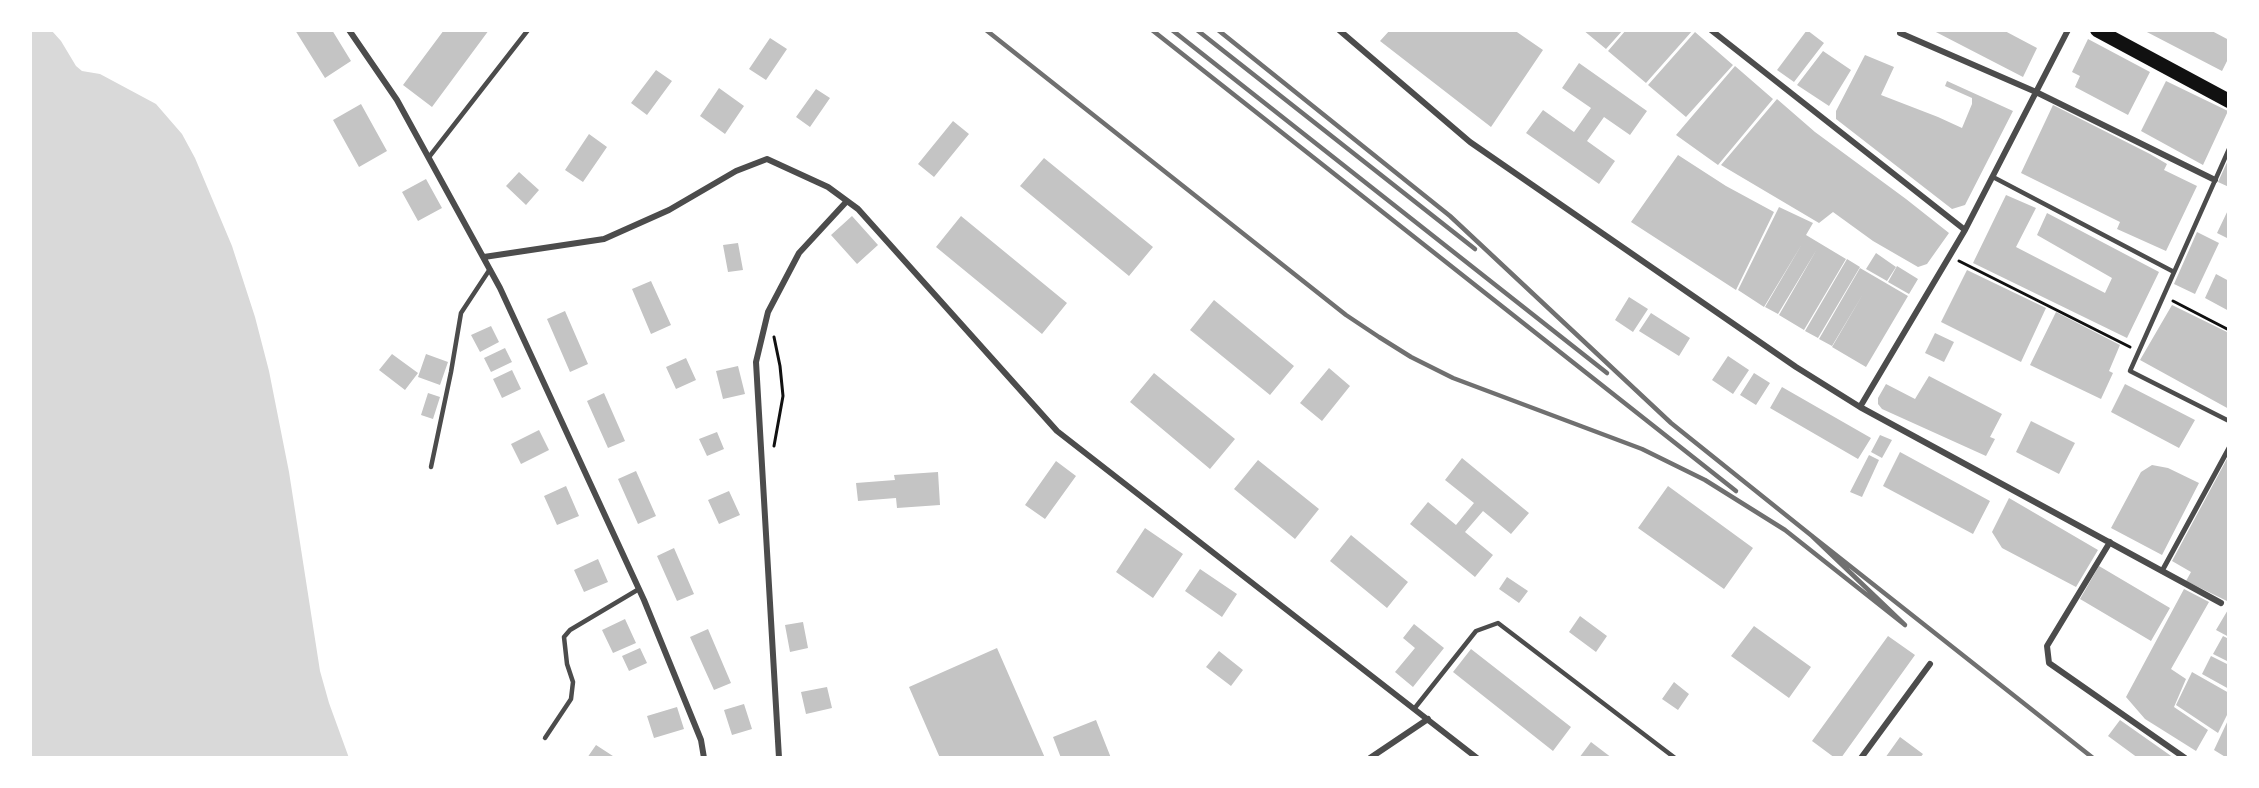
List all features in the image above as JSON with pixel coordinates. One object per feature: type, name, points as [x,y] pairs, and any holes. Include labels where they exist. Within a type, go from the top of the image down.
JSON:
[{"type":"main road","points":[[2097,30],[2229,101]]},
{"type":"street","points":[[349,30],[397,100],[500,288],[639,589],[701,740],[704,758]]},
{"type":"street","points":[[1339,30],[1470,142],[1796,367],[1860,407],[2221,603]]},
{"type":"street","points":[[1711,30],[1965,230]]},
{"type":"street","points":[[1860,407],[1965,230],[2068,30]]},
{"type":"street","points":[[1900,33],[2036,92],[2215,180]]},
{"type":"street","points":[[484,257],[604,239],[669,210],[736,171],[767,159],[828,187],[858,209],[1057,431],[1477,758]]},
{"type":"street","points":[[779,758],[756,362],[768,312],[799,253],[847,201]]},
{"type":"street","points":[[2162,571],[2229,448]]},
{"type":"street","points":[[2110,542],[2047,646],[2049,663],[2185,758]]},
{"type":"street","points":[[1861,758],[1930,664]]},
{"type":"street","points":[[1370,758],[1428,719]]},
{"type":"lane","points":[[429,157],[528,30]]},
{"type":"lane","points":[[2229,149],[2130,371],[2229,421]]},
{"type":"lane","points":[[1993,177],[2174,272]]},
{"type":"lane","points":[[431,467],[461,313],[490,269]]},
{"type":"lane","points":[[545,738],[571,699],[573,682],[567,664],[564,637],[570,630],[639,589]]},
{"type":"lane","points":[[1414,708],[1476,631],[1498,623],[1675,758]]},
{"type":"path","points":[[1949,256],[2137,351]]},
{"type":"path","points":[[2163,296],[2229,330]]},
{"type":"path","points":[[768,312],[780,366],[783,396],[773,448]]},
{"type":"shaded area","points":[[30,30],[52,31],[82,71],[100,74],[156,104],[182,134],[195,158],[232,246],[255,317],[269,371],[289,472],[320,671],[349,758],[30,758]]},
{"type":"building","points":[[295,30],[332,30],[351,61],[325,78]]},
{"type":"building","points":[[444,30],[489,30],[432,107],[403,85]]},
{"type":"building","points":[[1390,30],[1514,30],[1543,50],[1491,127],[1380,41]]},
{"type":"building","points":[[1583,30],[1623,30],[1606,49]]},
{"type":"building","points":[[1626,30],[1693,30],[1646,83],[1608,51]]},
{"type":"building","points":[[1807,30],[1824,43],[1794,82],[1777,70]]},
{"type":"building","points":[[1932,30],[2003,30],[2037,48],[2023,77]]},
{"type":"building","points":[[2143,30],[2210,30],[2229,40],[2229,57],[2222,71]]},
{"type":"building","points":[[1695,32],[1733,65],[1686,117],[1648,85]]},
{"type":"building","points":[[770,38],[787,49],[766,80],[749,69]]},
{"type":"building","points":[[2088,39],[2150,72],[2128,115],[2075,87],[2080,76],[2072,72]]},
{"type":"building","points":[[1823,51],[1851,70],[1829,106],[1797,85]]},
{"type":"building","points":[[1865,55],[1894,67],[1881,95],[1962,128],[1972,104],[1972,98],[1945,86],[1947,81],[2013,111],[1965,205],[1952,209],[1836,119],[1836,111]]},
{"type":"building","points":[[1579,63],[1647,111],[1630,135],[1604,117],[1587,141],[1615,161],[1599,184],[1526,133],[1543,110],[1574,132],[1591,108],[1562,88]]},
{"type":"building","points":[[1735,66],[1773,99],[1718,165],[1676,135]]},
{"type":"building","points":[[656,70],[672,81],[647,115],[631,103]]},
{"type":"building","points":[[2166,81],[2228,111],[2203,165],[2141,131]]},
{"type":"building","points":[[719,88],[744,106],[725,134],[700,116]]},
{"type":"building","points":[[816,89],[830,98],[810,127],[796,117]]},
{"type":"building","points":[[1777,99],[1815,132],[1949,233],[1927,264],[1918,267],[1873,241],[1833,212],[1819,223],[1721,165]]},
{"type":"building","points":[[361,104],[387,151],[359,167],[333,120]]},
{"type":"building","points":[[2053,105],[2150,154],[2167,164],[2164,170],[2197,186],[2166,251],[2117,229],[2120,222],[2021,173]]},
{"type":"building","points":[[953,121],[969,134],[934,177],[918,164]]},
{"type":"building","points":[[589,134],[607,147],[583,182],[565,170]]},
{"type":"building","points":[[1678,155],[1726,186],[1774,212],[1736,290],[1631,222]]},
{"type":"building","points":[[1044,158],[1153,247],[1129,276],[1020,186]]},
{"type":"building","points":[[2229,158],[2229,187],[2218,182]]},
{"type":"building","points":[[519,172],[539,190],[526,205],[506,186]]},
{"type":"building","points":[[426,179],[442,208],[418,221],[402,192]]},
{"type":"building","points":[[2006,195],[2036,208],[2016,247],[2105,293],[2112,278],[2037,235],[2047,213],[2159,272],[2127,338],[1973,263]]},
{"type":"building","points":[[1779,207],[1813,223],[1806,235],[1846,259],[1804,330],[1779,315],[1817,249],[1778,314],[1765,307],[1802,244],[1764,307],[1738,290]]},
{"type":"building","points":[[2229,208],[2229,239],[2217,233]]},
{"type":"building","points":[[852,216],[878,245],[857,264],[831,235]]},
{"type":"building","points":[[961,216],[1067,303],[1042,334],[936,247]]},
{"type":"building","points":[[2197,232],[2219,243],[2195,294],[2174,284]]},
{"type":"building","points":[[738,243],[743,270],[728,272],[723,245]]},
{"type":"building","points":[[1876,253],[1896,267],[1887,281],[1866,269]]},
{"type":"building","points":[[1847,259],[1860,267],[1818,338],[1805,331]]},
{"type":"building","points":[[1897,266],[1918,279],[1909,294],[1888,282]]},
{"type":"building","points":[[1860,268],[1908,296],[1866,367],[1832,347],[1863,294],[1832,346],[1819,339]]},
{"type":"building","points":[[1967,270],[2046,308],[2021,362],[1941,322]]},
{"type":"building","points":[[2216,274],[2229,281],[2229,311],[2205,298]]},
{"type":"building","points":[[651,281],[671,325],[651,334],[632,289]]},
{"type":"building","points":[[1629,297],[1648,309],[1633,332],[1615,320]]},
{"type":"building","points":[[1214,300],[1294,366],[1270,395],[1190,330]]},
{"type":"building","points":[[2172,305],[2229,333],[2229,409],[2140,360]]},
{"type":"building","points":[[565,311],[588,364],[570,372],[547,319]]},
{"type":"building","points":[[2056,312],[2120,345],[2109,371],[2113,373],[2101,399],[2030,365]]},
{"type":"building","points":[[1651,313],[1690,338],[1679,356],[1639,331]]},
{"type":"building","points":[[491,326],[499,342],[480,352],[471,335]]},
{"type":"building","points":[[1935,333],[1954,342],[1944,362],[1925,353]]},
{"type":"building","points":[[505,348],[512,362],[491,372],[484,358]]},
{"type":"building","points":[[392,354],[418,373],[405,390],[379,370]]},
{"type":"building","points":[[426,354],[448,362],[440,385],[418,377]]},
{"type":"building","points":[[1728,356],[1749,370],[1733,394],[1712,380]]},
{"type":"building","points":[[686,358],[696,380],[676,389],[666,367]]},
{"type":"building","points":[[738,366],[745,394],[723,399],[716,371]]},
{"type":"building","points":[[1329,368],[1350,386],[1322,421],[1300,403]]},
{"type":"building","points":[[512,370],[521,389],[502,398],[493,379]]},
{"type":"building","points":[[1154,373],[1235,439],[1210,469],[1130,402]]},
{"type":"building","points":[[1754,373],[1770,383],[1756,405],[1740,395]]},
{"type":"building","points":[[1929,376],[2002,414],[1990,437],[1995,439],[1986,456],[1882,409],[1878,404],[1878,398],[1886,384],[1915,399]]},
{"type":"building","points":[[2125,384],[2195,420],[2179,448],[2111,412]]},
{"type":"building","points":[[1782,387],[1871,438],[1858,459],[1770,408]]},
{"type":"building","points":[[428,393],[440,397],[433,419],[421,415]]},
{"type":"building","points":[[604,393],[625,441],[608,448],[587,401]]},
{"type":"building","points":[[2031,421],[2075,443],[2059,474],[2016,452]]},
{"type":"building","points":[[539,430],[549,450],[521,464],[511,444]]},
{"type":"building","points":[[717,432],[724,449],[707,456],[699,439]]},
{"type":"building","points":[[1880,435],[1892,440],[1882,458],[1871,452]]},
{"type":"building","points":[[1900,452],[1990,501],[1973,534],[1883,486]]},
{"type":"building","points":[[1869,455],[1879,460],[1862,497],[1850,492]]},
{"type":"building","points":[[2229,455],[2229,602],[2186,581],[2191,572],[2172,561]]},
{"type":"building","points":[[1462,458],[1529,513],[1511,534],[1483,511],[1465,532],[1493,555],[1475,577],[1410,524],[1428,502],[1456,525],[1474,503],[1445,480]]},
{"type":"building","points":[[1258,460],[1319,509],[1295,539],[1234,489]]},
{"type":"building","points":[[1056,461],[1076,476],[1045,519],[1025,505]]},
{"type":"building","points":[[2152,465],[2168,468],[2199,483],[2162,555],[2111,528],[2141,472]]},
{"type":"building","points":[[636,471],[656,516],[638,524],[618,479]]},
{"type":"building","points":[[938,472],[940,505],[897,508],[896,498],[858,501],[856,483],[895,480],[894,475]]},
{"type":"building","points":[[566,486],[579,516],[557,525],[544,496]]},
{"type":"building","points":[[1668,486],[1753,548],[1724,589],[1638,528]]},
{"type":"building","points":[[729,491],[740,515],[719,524],[708,500]]},
{"type":"building","points":[[2009,498],[2098,550],[2076,587],[2002,548],[1992,532]]},
{"type":"building","points":[[1145,528],[1183,554],[1153,598],[1116,572]]},
{"type":"building","points":[[1351,535],[1408,582],[1387,608],[1330,561]]},
{"type":"building","points":[[674,548],[694,594],[677,601],[657,556]]},
{"type":"building","points":[[598,559],[608,582],[584,592],[574,570]]},
{"type":"building","points":[[2099,566],[2170,608],[2151,641],[2080,599]]},
{"type":"building","points":[[1200,569],[1237,594],[1222,617],[1185,591]]},
{"type":"building","points":[[1507,577],[1528,591],[1519,603],[1499,589]]},
{"type":"building","points":[[2184,589],[2209,602],[2171,669],[2186,679],[2174,707],[2208,730],[2196,751],[2145,719],[2126,697]]},
{"type":"building","points":[[2229,608],[2229,637],[2216,630]]},
{"type":"building","points":[[1580,616],[1607,636],[1596,652],[1569,632]]},
{"type":"building","points":[[625,619],[636,643],[613,653],[602,630]]},
{"type":"building","points":[[803,622],[808,648],[790,652],[785,625]]},
{"type":"building","points":[[1414,624],[1444,648],[1413,687],[1395,672],[1415,648],[1403,638]]},
{"type":"building","points":[[1754,626],[1811,667],[1789,698],[1731,656]]},
{"type":"building","points":[[708,629],[731,683],[714,690],[690,637]]},
{"type":"building","points":[[1888,636],[1915,655],[1841,758],[1835,758],[1812,741]]},
{"type":"building","points":[[2223,636],[2229,639],[2229,662],[2213,654]]},
{"type":"building","points":[[640,648],[647,663],[629,671],[622,656]]},
{"type":"building","points":[[997,648],[1045,758],[940,758],[909,687]]},
{"type":"building","points":[[1471,649],[1571,727],[1553,751],[1453,672]]},
{"type":"building","points":[[1219,651],[1243,670],[1231,686],[1206,667]]},
{"type":"building","points":[[2211,656],[2229,665],[2229,689],[2202,674]]},
{"type":"building","points":[[2192,672],[2229,693],[2229,711],[2218,733],[2176,705]]},
{"type":"building","points":[[1674,682],[1689,694],[1678,710],[1662,699]]},
{"type":"building","points":[[827,687],[832,708],[806,714],[801,692]]},
{"type":"building","points":[[744,704],[752,729],[732,735],[724,710]]},
{"type":"building","points":[[677,707],[684,729],[654,738],[647,716]]},
{"type":"building","points":[[2229,718],[2229,758],[2227,758],[2214,750]]},
{"type":"building","points":[[1096,720],[1111,758],[1061,758],[1053,737]]},
{"type":"building","points":[[2120,720],[2174,758],[2138,758],[2108,736]]},
{"type":"building","points":[[1900,737],[1923,754],[1920,758],[1885,758]]},
{"type":"building","points":[[1591,742],[1612,758],[1579,758]]},
{"type":"building","points":[[596,745],[616,758],[587,758]]},
{"type":"railway","points":[[986,30],[1346,315],[1379,337],[1411,357],[1453,378],[1642,449],[1705,480],[1785,530],[1905,625],[1812,536],[2093,758]]},
{"type":"railway","points":[[1152,30],[1736,491]]},
{"type":"railway","points":[[1172,30],[1607,373]]},
{"type":"railway","points":[[1197,30],[1475,249]]},
{"type":"railway","points":[[1218,30],[1450,216],[1671,423],[1812,536]]}]
